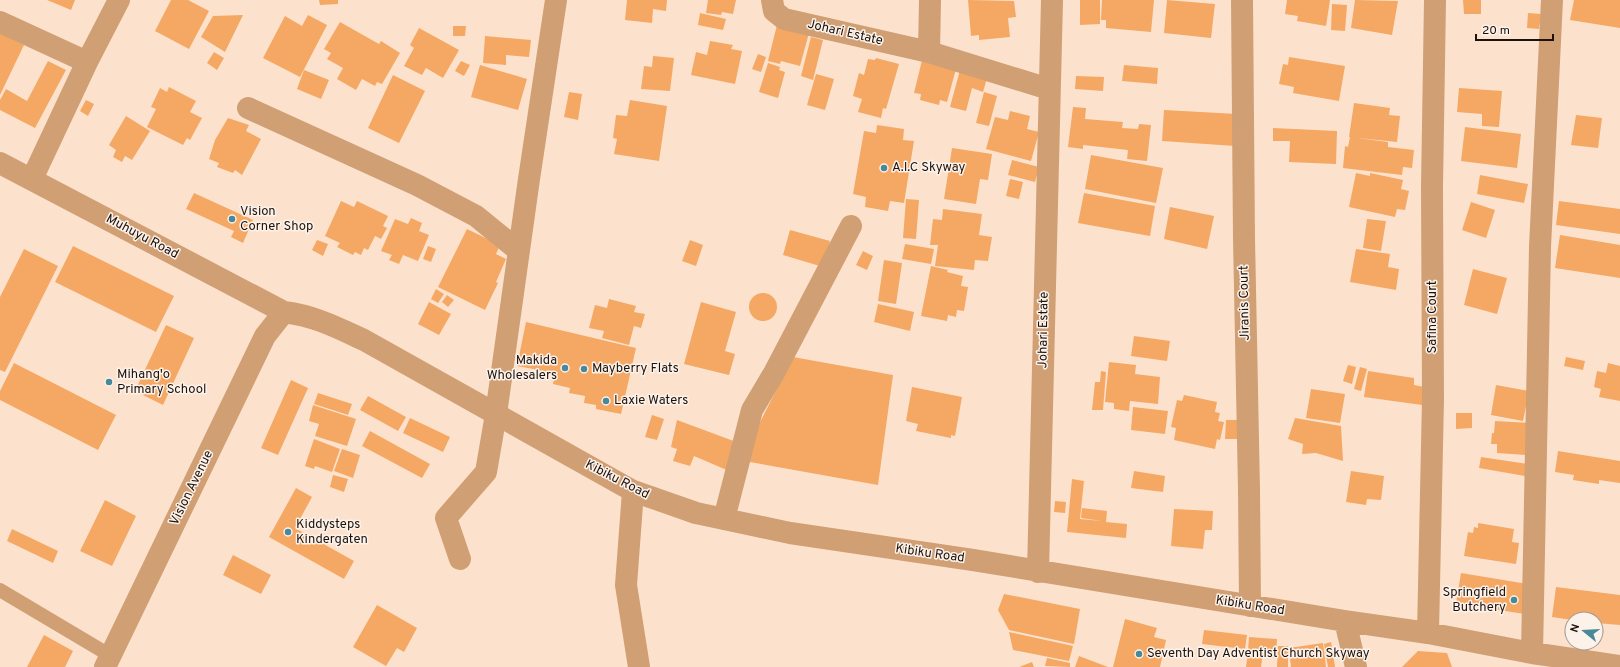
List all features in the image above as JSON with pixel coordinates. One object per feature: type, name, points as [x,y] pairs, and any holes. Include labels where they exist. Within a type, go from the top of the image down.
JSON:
[{"type":"street","points":[[32,179],[118,0]]},
{"type":"street","points":[[460,559],[446,518],[486,472],[496,414],[556,0]]},
{"type":"street","name":"Johari Estate","points":[[772,0],[774,11],[784,19],[930,52],[1050,89]]},
{"type":"street","points":[[930,0],[930,52]]},
{"type":"street","name":"Johari Estate","points":[[1038,572],[1052,0]]},
{"type":"street","name":"Jiranis Court","points":[[1242,0],[1250,606]]},
{"type":"street","name":"Safina Court","points":[[1428,633],[1433,399],[1432,188],[1435,0]]},
{"type":"street","points":[[1532,653],[1540,247],[1552,0]]},
{"type":"street","points":[[0,22],[87,62]]},
{"type":"street","points":[[248,108],[417,184],[476,216],[519,252]]},
{"type":"street","name":"Muhuyu Road","points":[[0,163],[284,312]]},
{"type":"street","points":[[724,519],[752,410],[774,373],[851,226]]},
{"type":"street","name":"Kibiku Road","points":[[284,312],[305,315],[326,322],[364,340],[633,491],[696,513],[790,533],[1428,633],[1532,653],[1620,666]]},
{"type":"street","name":"Vision Avenue","points":[[108,661],[265,336],[284,312]]},
{"type":"street","points":[[633,491],[626,585],[639,667]]},
{"type":"street","points":[[1345,621],[1356,667]]},
{"type":"lane","points":[[0,590],[108,661]]},
{"type":"building","points":[[47,0],[75,0],[71,10]]},
{"type":"building","points":[[171,0],[188,0],[209,11],[189,49],[155,31]]},
{"type":"building","points":[[319,0],[338,0],[338,4],[320,5]]},
{"type":"building","points":[[627,0],[667,0],[666,11],[653,9],[652,23],[625,20]]},
{"type":"building","points":[[708,0],[736,0],[733,14],[722,12],[721,15],[706,13]]},
{"type":"building","points":[[968,0],[1014,1],[1016,17],[1008,18],[1010,37],[979,40],[979,35],[971,36]]},
{"type":"building","points":[[1080,0],[1100,0],[1100,24],[1080,25]]},
{"type":"building","points":[[1102,0],[1154,0],[1151,32],[1106,28],[1106,20],[1101,20]]},
{"type":"building","points":[[1167,0],[1215,4],[1211,38],[1164,33]]},
{"type":"building","points":[[1287,0],[1330,0],[1326,26],[1297,21],[1298,16],[1285,14]]},
{"type":"building","points":[[1355,0],[1398,1],[1392,35],[1351,28]]},
{"type":"building","points":[[1463,0],[1481,0],[1481,14],[1464,14]]},
{"type":"building","points":[[1574,0],[1620,0],[1620,28],[1570,20]]},
{"type":"building","points":[[1332,4],[1347,5],[1345,31],[1331,30]]},
{"type":"building","points":[[700,13],[726,19],[723,30],[698,25]]},
{"type":"building","points":[[1528,13],[1541,14],[1539,29],[1527,28]]},
{"type":"building","points":[[243,15],[225,52],[201,37],[213,16]]},
{"type":"building","points":[[308,15],[327,25],[300,77],[263,58],[285,16],[302,26]]},
{"type":"building","points":[[340,22],[379,44],[381,41],[400,53],[382,84],[377,82],[375,86],[362,79],[356,90],[337,79],[343,68],[327,59],[331,53],[324,49]]},
{"type":"building","points":[[777,25],[809,33],[800,66],[781,61],[780,64],[768,61]]},
{"type":"building","points":[[453,26],[466,26],[465,36],[453,36]]},
{"type":"building","points":[[419,28],[459,50],[443,78],[426,68],[422,75],[404,66],[414,48],[410,45]]},
{"type":"building","points":[[0,33],[24,45],[0,95]]},
{"type":"building","points":[[485,36],[531,40],[529,57],[506,55],[506,65],[483,63]]},
{"type":"building","points":[[811,37],[823,40],[813,80],[801,76]]},
{"type":"building","points":[[710,41],[733,45],[731,49],[742,51],[735,84],[691,75],[696,52],[707,55]]},
{"type":"building","points":[[214,52],[224,58],[217,70],[207,63]]},
{"type":"building","points":[[758,54],[766,57],[761,72],[752,69]]},
{"type":"building","points":[[653,56],[674,58],[670,91],[641,89],[644,66],[652,67]]},
{"type":"building","points":[[1289,57],[1345,66],[1339,101],[1293,93],[1294,87],[1279,84],[1283,64],[1288,65]]},
{"type":"building","points":[[876,58],[899,64],[886,109],[883,108],[881,118],[858,112],[862,99],[853,96],[859,73],[864,75],[868,59],[875,60]]},
{"type":"building","points":[[922,60],[956,69],[947,102],[940,100],[939,105],[920,100],[921,94],[914,93]]},
{"type":"building","points":[[48,61],[66,70],[35,128],[0,110],[0,100],[6,89],[27,101]]},
{"type":"building","points":[[461,61],[470,65],[464,76],[455,71]]},
{"type":"building","points":[[768,63],[780,67],[779,70],[785,72],[778,98],[759,92]]},
{"type":"building","points":[[480,65],[527,79],[518,110],[471,97]]},
{"type":"building","points":[[1124,65],[1158,68],[1157,84],[1122,81]]},
{"type":"building","points":[[304,70],[329,80],[321,99],[297,89]]},
{"type":"building","points":[[960,70],[987,78],[983,92],[972,88],[966,111],[950,107]]},
{"type":"building","points":[[816,74],[834,79],[825,110],[807,105]]},
{"type":"building","points":[[393,75],[425,91],[399,143],[368,128]]},
{"type":"building","points":[[1076,76],[1104,77],[1103,91],[1075,89]]},
{"type":"building","points":[[169,87],[196,101],[190,112],[202,118],[190,140],[187,138],[183,145],[147,127],[156,109],[151,107],[160,88],[167,92]]},
{"type":"building","points":[[1459,88],[1502,91],[1499,127],[1482,126],[1482,114],[1457,112]]},
{"type":"building","points":[[569,92],[582,94],[578,120],[564,117]]},
{"type":"building","points":[[984,92],[997,96],[989,126],[976,123]]},
{"type":"building","points":[[86,100],[94,104],[88,116],[80,111]]},
{"type":"building","points":[[630,100],[667,106],[659,161],[614,154],[617,139],[613,138],[616,115],[627,116]]},
{"type":"building","points":[[1354,103],[1390,108],[1389,115],[1400,116],[1397,142],[1349,137]]},
{"type":"building","points":[[1073,107],[1086,108],[1085,119],[1123,122],[1122,128],[1138,129],[1139,124],[1151,125],[1147,161],[1127,159],[1128,150],[1083,145],[1083,149],[1068,147]]},
{"type":"building","points":[[1164,110],[1237,114],[1235,146],[1162,141]]},
{"type":"building","points":[[1010,111],[1030,116],[1027,129],[1039,132],[1031,161],[986,149],[995,117],[1008,120]]},
{"type":"building","points":[[1576,115],[1602,118],[1598,148],[1571,145]]},
{"type":"building","points":[[126,116],[150,131],[132,160],[125,156],[122,162],[113,157],[116,150],[109,145]]},
{"type":"building","points":[[228,118],[249,125],[246,131],[261,139],[242,175],[235,170],[233,173],[217,167],[219,163],[209,159],[215,140]]},
{"type":"building","name":"A.I.C Skyway","points":[[877,125],[904,129],[903,140],[914,141],[904,203],[890,201],[888,211],[865,207],[866,197],[853,194],[864,131],[876,133]]},
{"type":"building","points":[[1465,127],[1521,134],[1517,168],[1461,161]]},
{"type":"building","points":[[1273,128],[1337,131],[1336,164],[1289,162],[1290,141],[1273,141]]},
{"type":"building","points":[[1350,137],[1388,142],[1388,147],[1414,150],[1412,168],[1403,167],[1402,175],[1343,168],[1345,146],[1348,147]]},
{"type":"building","points":[[952,148],[992,154],[988,180],[980,179],[976,204],[944,199]]},
{"type":"building","points":[[1091,155],[1163,168],[1156,203],[1085,189]]},
{"type":"building","points":[[1012,160],[1039,167],[1035,182],[1008,175]]},
{"type":"building","points":[[1356,173],[1370,176],[1370,173],[1403,180],[1401,189],[1409,191],[1405,210],[1397,209],[1395,217],[1349,207]]},
{"type":"building","points":[[1480,175],[1528,184],[1524,203],[1477,194]]},
{"type":"building","points":[[1010,179],[1023,182],[1019,199],[1006,196]]},
{"type":"building","points":[[194,193],[253,220],[243,243],[231,237],[234,231],[186,209]]},
{"type":"building","points":[[1084,193],[1155,206],[1150,236],[1078,223]]},
{"type":"building","points":[[906,199],[919,200],[916,239],[903,238]]},
{"type":"building","points":[[341,201],[354,207],[357,201],[388,216],[383,226],[387,228],[381,239],[375,236],[368,250],[364,248],[361,255],[355,252],[353,255],[337,247],[340,243],[325,236]]},
{"type":"building","points":[[1559,201],[1620,209],[1620,234],[1556,225]]},
{"type":"building","points":[[1471,202],[1495,210],[1486,238],[1462,230]]},
{"type":"building","points":[[1170,207],[1214,216],[1207,249],[1164,239]]},
{"type":"building","points":[[943,209],[982,214],[979,235],[992,237],[988,261],[975,260],[974,270],[935,266],[938,245],[930,245],[933,219],[942,220]]},
{"type":"building","points":[[411,218],[422,223],[419,231],[429,235],[418,261],[403,255],[399,264],[389,260],[392,255],[381,251],[395,219],[408,224]]},
{"type":"building","points":[[1367,219],[1386,221],[1381,251],[1363,248]]},
{"type":"building","points":[[467,229],[500,245],[496,254],[506,259],[496,282],[498,283],[485,310],[438,287]]},
{"type":"building","points":[[790,230],[830,241],[823,267],[783,255]]},
{"type":"building","points":[[1560,235],[1620,245],[1620,278],[1555,268]]},
{"type":"building","points":[[317,240],[328,244],[323,256],[312,250]]},
{"type":"building","points":[[690,240],[703,245],[696,266],[682,261]]},
{"type":"building","points":[[905,244],[934,249],[931,264],[902,259]]},
{"type":"building","points":[[73,246],[174,296],[156,332],[55,282]]},
{"type":"building","points":[[428,246],[436,249],[431,262],[423,259]]},
{"type":"building","points":[[24,249],[58,266],[5,372],[0,370],[0,297]]},
{"type":"building","points":[[1356,249],[1390,254],[1388,267],[1399,269],[1396,290],[1350,282]]},
{"type":"building","points":[[863,251],[873,256],[867,270],[856,265]]},
{"type":"building","points":[[884,260],[902,263],[896,304],[878,301]]},
{"type":"building","points":[[931,266],[948,270],[947,272],[963,276],[961,286],[968,287],[964,311],[957,310],[956,317],[948,315],[947,321],[921,316]]},
{"type":"building","points":[[1473,269],[1507,278],[1497,314],[1464,305]]},
{"type":"building","points":[[436,289],[444,294],[438,303],[431,299]]},
{"type":"building","points":[[763,293],[773,297],[777,307],[773,317],[763,321],[753,317],[749,307],[753,297]]},
{"type":"building","points":[[447,295],[454,300],[448,307],[442,302]]},
{"type":"building","points":[[609,299],[636,306],[634,312],[645,314],[641,328],[634,326],[629,345],[602,338],[604,331],[589,328],[595,305],[607,308]]},
{"type":"building","points":[[429,302],[451,314],[439,335],[418,324]]},
{"type":"building","points":[[701,302],[736,312],[725,351],[735,354],[729,375],[684,364]]},
{"type":"building","points":[[878,304],[914,312],[910,331],[874,322]]},
{"type":"building","name":"Mayberry Flats","points":[[526,322],[636,348],[621,414],[596,409],[596,405],[584,403],[585,396],[569,393],[570,388],[553,384],[555,373],[517,366]]},
{"type":"building","points":[[166,325],[194,338],[163,405],[135,391]]},
{"type":"building","points":[[1134,336],[1170,341],[1167,361],[1131,356]]},
{"type":"building","points":[[793,357],[893,375],[878,485],[750,462],[746,450]]},
{"type":"building","points":[[1566,357],[1585,361],[1583,370],[1564,366]]},
{"type":"building","points":[[1109,362],[1136,365],[1135,374],[1160,377],[1158,404],[1130,401],[1129,411],[1114,409],[1114,403],[1105,402]]},
{"type":"building","points":[[14,363],[116,415],[98,450],[0,400],[0,391]]},
{"type":"building","points":[[1608,363],[1620,366],[1620,401],[1599,397],[1601,389],[1594,387],[1597,371],[1606,373]]},
{"type":"building","points":[[1348,365],[1356,367],[1352,384],[1343,381]]},
{"type":"building","points":[[1360,367],[1367,369],[1361,391],[1354,389]]},
{"type":"building","points":[[1101,371],[1106,372],[1103,410],[1092,410],[1095,382],[1100,382]]},
{"type":"building","points":[[1368,371],[1414,378],[1414,385],[1424,387],[1422,405],[1364,397]]},
{"type":"building","points":[[291,380],[308,388],[278,455],[261,448]]},
{"type":"building","points":[[1496,385],[1529,391],[1523,421],[1491,415]]},
{"type":"building","points":[[912,387],[962,397],[955,436],[951,435],[951,438],[916,431],[918,424],[906,421]]},
{"type":"building","points":[[1311,389],[1345,394],[1340,423],[1306,418]]},
{"type":"building","points":[[318,393],[352,404],[348,415],[314,404]]},
{"type":"building","points":[[1184,395],[1217,402],[1215,412],[1220,413],[1218,421],[1224,422],[1220,440],[1217,439],[1215,449],[1174,440],[1176,428],[1171,427],[1177,400],[1182,401]]},
{"type":"building","points":[[368,396],[406,417],[398,431],[360,410]]},
{"type":"building","points":[[313,405],[356,419],[347,446],[315,436],[319,424],[309,421]]},
{"type":"building","points":[[1133,407],[1168,411],[1165,434],[1131,430]]},
{"type":"building","points":[[1456,413],[1472,413],[1472,428],[1456,429]]},
{"type":"building","points":[[652,415],[664,419],[657,440],[645,437]]},
{"type":"building","points":[[410,418],[450,437],[443,452],[403,433]]},
{"type":"building","points":[[1295,418],[1341,426],[1343,461],[1316,453],[1302,454],[1303,444],[1288,439]]},
{"type":"building","points":[[677,420],[739,443],[729,471],[694,456],[690,466],[673,461],[677,449],[671,447]]},
{"type":"building","points":[[1226,420],[1242,420],[1242,439],[1225,439]]},
{"type":"building","points":[[1495,421],[1529,423],[1526,455],[1497,453],[1497,444],[1491,444]]},
{"type":"building","points":[[370,431],[430,464],[422,478],[362,446]]},
{"type":"building","points":[[314,439],[340,449],[332,472],[315,466],[314,469],[305,466]]},
{"type":"building","points":[[342,449],[360,455],[353,478],[334,471]]},
{"type":"building","points":[[1558,451],[1620,461],[1620,483],[1599,480],[1599,484],[1573,480],[1574,475],[1555,472]]},
{"type":"building","points":[[1481,457],[1527,464],[1525,476],[1479,468]]},
{"type":"building","points":[[1134,471],[1165,476],[1163,492],[1131,488]]},
{"type":"building","points":[[1351,471],[1384,476],[1381,500],[1367,499],[1366,505],[1346,502]]},
{"type":"building","points":[[333,475],[348,479],[344,492],[330,487]]},
{"type":"building","points":[[1072,479],[1084,481],[1080,519],[1102,521],[1081,518],[1082,508],[1107,511],[1106,522],[1127,524],[1126,538],[1067,532]]},
{"type":"building","name":"Kiddysteps Kindergaten","points":[[296,488],[312,497],[295,528],[354,561],[344,579],[269,537]]},
{"type":"building","points":[[105,500],[136,516],[112,566],[80,551]]},
{"type":"building","points":[[1055,501],[1066,502],[1065,513],[1054,512]]},
{"type":"building","points":[[1174,509],[1213,511],[1212,530],[1205,530],[1203,549],[1171,546]]},
{"type":"building","points":[[1478,523],[1514,529],[1512,542],[1519,543],[1516,564],[1464,556],[1468,532],[1473,533],[1474,527],[1478,528]]},
{"type":"building","points":[[12,529],[58,551],[53,563],[7,541]]},
{"type":"building","points":[[233,555],[271,575],[261,594],[223,575]]},
{"type":"building","points":[[1461,573],[1528,584],[1524,614],[1456,603]]},
{"type":"building","points":[[1556,587],[1620,595],[1620,625],[1604,624],[1604,611],[1564,611],[1564,619],[1552,617]]},
{"type":"building","points":[[1004,594],[1080,609],[1074,644],[1009,630],[998,610]]},
{"type":"building","points":[[377,605],[417,628],[404,652],[397,648],[386,666],[353,647]]},
{"type":"building","name":"Seventh Day Adventist Church Skyway","points":[[1125,619],[1157,628],[1154,637],[1166,640],[1160,667],[1113,667]]},
{"type":"building","points":[[1204,630],[1247,635],[1245,649],[1202,644]]},
{"type":"building","points":[[1009,632],[1073,646],[1069,661],[1013,650]]},
{"type":"building","points":[[44,635],[73,651],[65,667],[27,667]]},
{"type":"building","points":[[1249,637],[1277,639],[1276,658],[1265,657],[1265,652],[1248,651]]},
{"type":"building","points":[[1331,642],[1335,667],[1328,667],[1324,644]]},
{"type":"building","points":[[1323,643],[1326,667],[1291,667],[1289,648]]},
{"type":"building","points":[[1278,646],[1288,646],[1288,667],[1277,667]]},
{"type":"building","points":[[1418,651],[1447,653],[1452,667],[1402,667]]},
{"type":"building","points":[[1248,652],[1263,653],[1261,667],[1246,667]]},
{"type":"building","points":[[1079,656],[1108,667],[1075,667]]},
{"type":"building","points":[[1047,658],[1070,663],[1070,667],[1045,666]]},
{"type":"building","points":[[1032,662],[1034,667],[1019,667]]},
{"type":"place","name":"A.I.C Skyway","points":[[884,168]]},
{"type":"place","name":"Vision Corner Shop","points":[[232,219]]},
{"type":"place","name":"Makida Wholesalers","points":[[565,368]]},
{"type":"place","name":"Mayberry Flats","points":[[584,369]]},
{"type":"place","name":"Mihang'o Primary School","points":[[109,382]]},
{"type":"place","name":"Laxie Waters","points":[[606,401]]},
{"type":"place","name":"Kiddysteps Kindergaten","points":[[288,532]]},
{"type":"place","name":"Springfield Butchery","points":[[1514,600]]},
{"type":"place","name":"Seventh Day Adventist Church Skyway","points":[[1139,654]]}]
